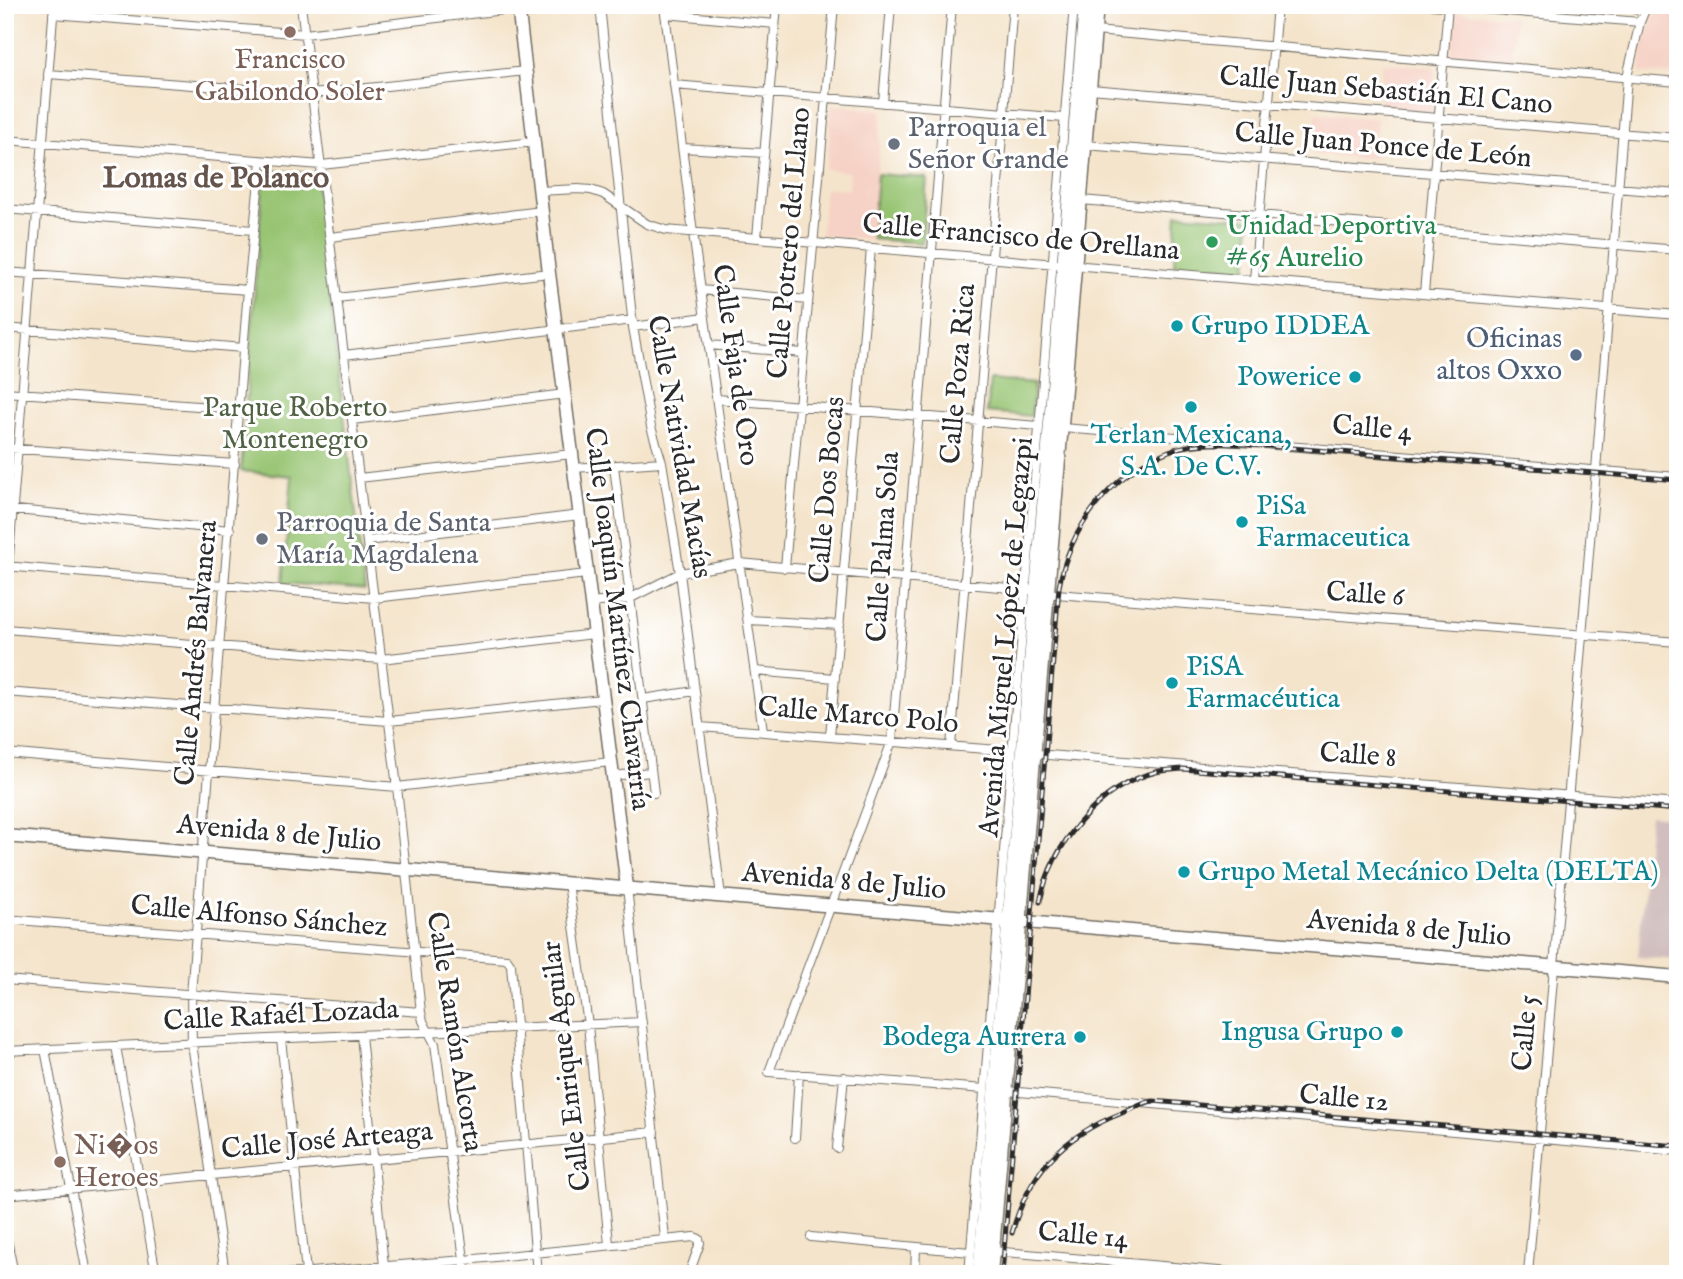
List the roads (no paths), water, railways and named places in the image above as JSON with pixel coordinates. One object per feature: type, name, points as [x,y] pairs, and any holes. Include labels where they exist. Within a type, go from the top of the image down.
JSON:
[{"type":"main road","name":"Avenida Miguel López de Legazpi","points":[[979,1274],[1009,920],[1031,724],[1037,591],[1085,5]]},
{"type":"main road","name":"Avenida Miguel López de Legazpi","points":[[1037,591],[1062,428],[1064,264],[1081,200],[1097,5]]},
{"type":"main road","name":"Calle Joaquín Martínez Chavarría","points":[[518,7],[626,887]]},
{"type":"main road","name":"Avenida Miguel López de Legazpi","points":[[991,1274],[1007,1091],[1009,920],[1035,754],[1031,724]]},
{"type":"main road","name":"Avenida 8 de Julio","points":[[5,836],[1678,977]]},
{"type":"street","name":"Calle Ramón Alcorta","points":[[302,5],[397,787],[421,1012],[435,1044],[466,1274]]},
{"type":"street","name":"Calle Natividad Macías","points":[[600,5],[633,323],[651,427],[662,463],[680,573],[721,896]]},
{"type":"street","points":[[757,238],[776,5]]},
{"type":"street","name":"Calle Potrero del Llano","points":[[785,568],[834,5]]},
{"type":"street","points":[[883,103],[891,5]]},
{"type":"street","name":"Calle Palma Sola","points":[[799,1074],[769,1072],[892,741],[952,5]]},
{"type":"street","name":"Calle Poza Rica","points":[[951,746],[1013,5]]},
{"type":"street","name":"Avenida Miguel López de Legazpi","points":[[969,1274],[984,1089],[1009,920],[1012,751],[1037,591],[1040,426],[1064,264],[1064,118],[1074,5]]},
{"type":"street","points":[[1254,280],[1277,5]]},
{"type":"street","points":[[1432,5],[1640,22]]},
{"type":"street","points":[[1628,5],[1646,9]]},
{"type":"street","points":[[1424,294],[1448,6]]},
{"type":"street","points":[[5,604],[9,509],[17,449],[54,10],[305,34],[518,7]]},
{"type":"street","name":"Calle 5","points":[[1528,1274],[1627,77],[1640,22],[1646,9]]},
{"type":"street","points":[[664,10],[775,24]]},
{"type":"street","name":"Calle Faja de Oro","points":[[664,10],[763,731]]},
{"type":"street","points":[[1095,31],[1678,82]]},
{"type":"street","points":[[48,74],[312,93],[526,71]]},
{"type":"street","points":[[674,85],[1064,118]]},
{"type":"street","name":"Calle Juan Sebastián El Cano","points":[[1090,89],[1678,138]]},
{"type":"street","points":[[5,140],[321,165],[534,142]]},
{"type":"street","name":"Calle Juan Ponce de León","points":[[1086,145],[1678,193]]},
{"type":"street","points":[[682,148],[764,153]]},
{"type":"street","name":"Calle Andrés Balvanera","points":[[225,1274],[192,1043],[191,994],[243,348],[261,161]]},
{"type":"street","name":"Calle Francisco de Orellana","points":[[539,191],[578,188],[591,190],[620,205],[646,224],[666,230],[693,233],[1678,315]]},
{"type":"street","points":[[1081,200],[1678,250]]},
{"type":"street","points":[[5,209],[253,230]]},
{"type":"street","points":[[330,237],[542,211]]},
{"type":"street","name":"Calle Dos Bocas","points":[[831,736],[871,248]]},
{"type":"street","points":[[5,272],[248,290]]},
{"type":"street","points":[[337,298],[549,273]]},
{"type":"street","points":[[701,290],[808,300]]},
{"type":"street","points":[[344,355],[705,317]]},
{"type":"street","points":[[5,328],[243,348]]},
{"type":"street","points":[[709,345],[803,353]]},
{"type":"street","points":[[5,392],[239,409]]},
{"type":"street","points":[[352,420],[565,394]]},
{"type":"street","points":[[717,399],[1040,426]]},
{"type":"street","name":"Calle 4","points":[[1062,428],[1678,477]]},
{"type":"street","points":[[5,448],[235,464]]},
{"type":"street","points":[[359,478],[572,454]]},
{"type":"street","points":[[574,468],[662,463]]},
{"type":"street","points":[[614,466],[654,793]]},
{"type":"street","points":[[9,509],[230,530]]},
{"type":"street","points":[[367,541],[580,515]]},
{"type":"street","name":"Calle 6","points":[[629,599],[680,573],[740,563],[1037,591],[1678,642]]},
{"type":"street","points":[[6,566],[374,598],[587,574]]},
{"type":"street","points":[[591,603],[629,599]]},
{"type":"street","points":[[748,621],[840,625]]},
{"type":"street","points":[[5,629],[381,659],[594,634]]},
{"type":"street","points":[[755,671],[835,678]]},
{"type":"street","points":[[643,699],[695,691]]},
{"type":"street","points":[[5,692],[389,721],[602,699]]},
{"type":"street","name":"Calle Marco Polo","points":[[700,727],[1012,751]]},
{"type":"street","points":[[5,753],[397,787],[611,769],[651,772]]},
{"type":"street","name":"Calle 8","points":[[1035,754],[1678,804]]},
{"type":"street","name":"Calle Enrique Aguilar","points":[[568,883],[588,1025],[609,1244]]},
{"type":"street","name":"Calle Joaquín Martínez Chavarría","points":[[626,887],[665,1238]]},
{"type":"street","name":"Calle Alfonso Sánchez","points":[[5,919],[505,958],[511,965],[515,1028]]},
{"type":"street","points":[[5,980],[421,1012]]},
{"type":"street","name":"Calle Rafaél Lozada","points":[[5,1051],[642,1022]]},
{"type":"street","points":[[515,1028],[537,1274]]},
{"type":"street","points":[[361,1035],[384,1266]]},
{"type":"street","points":[[281,1039],[306,1272]]},
{"type":"street","points":[[116,1046],[156,1274]]},
{"type":"street","points":[[45,1049],[87,1274]]},
{"type":"street","points":[[795,1138],[799,1074],[984,1089]]},
{"type":"street","points":[[837,1148],[844,1077]]},
{"type":"street","name":"Calle 12","points":[[1007,1091],[1678,1151]]},
{"type":"street","name":"Calle José Arteaga","points":[[5,1195],[654,1132]]},
{"type":"street","points":[[5,1230],[14,1274]]},
{"type":"street","points":[[285,1274],[465,1260],[694,1237],[699,1239],[700,1243],[689,1274]]},
{"type":"street","points":[[811,1237],[970,1252]]},
{"type":"street","points":[[915,1274],[916,1247]]},
{"type":"street","name":"Calle 14","points":[[993,1251],[1252,1274]]},
{"type":"railway","points":[[1002,1274],[1059,587],[1073,543],[1096,505],[1129,473],[1148,461],[1178,448],[1206,444],[1244,444],[1678,480]]},
{"type":"railway","points":[[1040,902],[1055,860],[1081,821],[1115,790],[1156,772],[1183,769],[1678,810]]},
{"type":"railway","points":[[1012,1233],[1028,1191],[1051,1158],[1082,1133],[1101,1122],[1153,1101],[1678,1146]]},
{"type":"place","name":"Francisco Gabilondo Soler","points":[[290,32]]},
{"type":"place","name":"Parroquia el Señor Grande","points":[[894,144]]},
{"type":"place","name":"Unidad Deportiva #65 Aurelio","points":[[1212,242]]},
{"type":"place","name":"Grupo IDDEA","points":[[1177,326]]},
{"type":"place","name":"Oficinas altos Oxxo","points":[[1576,355]]},
{"type":"place","name":"Powerice","points":[[1355,377]]},
{"type":"place","name":"Terlan Mexicana, S.A. De C.V.","points":[[1191,407]]},
{"type":"place","name":"PiSa Farmaceutica","points":[[1242,522]]},
{"type":"place","name":"Parroquia de Santa María Magdalena","points":[[262,539]]},
{"type":"place","name":"PiSA Farmacéutica","points":[[1172,683]]},
{"type":"place","name":"Grupo Metal Mecánico Delta (DELTA)","points":[[1184,872]]},
{"type":"place","name":"Ingusa Grupo","points":[[1397,1032]]},
{"type":"place","name":"Bodega Aurrera","points":[[1080,1037]]},
{"type":"place","name":"Ni�os Heroes","points":[[60,1162]]},
{"type":"district","name":"Lomas de Polanco","points":[[216,179]]},
{"type":"park label","name":"Parque Roberto Montenegro","points":[[295,424]]}]
